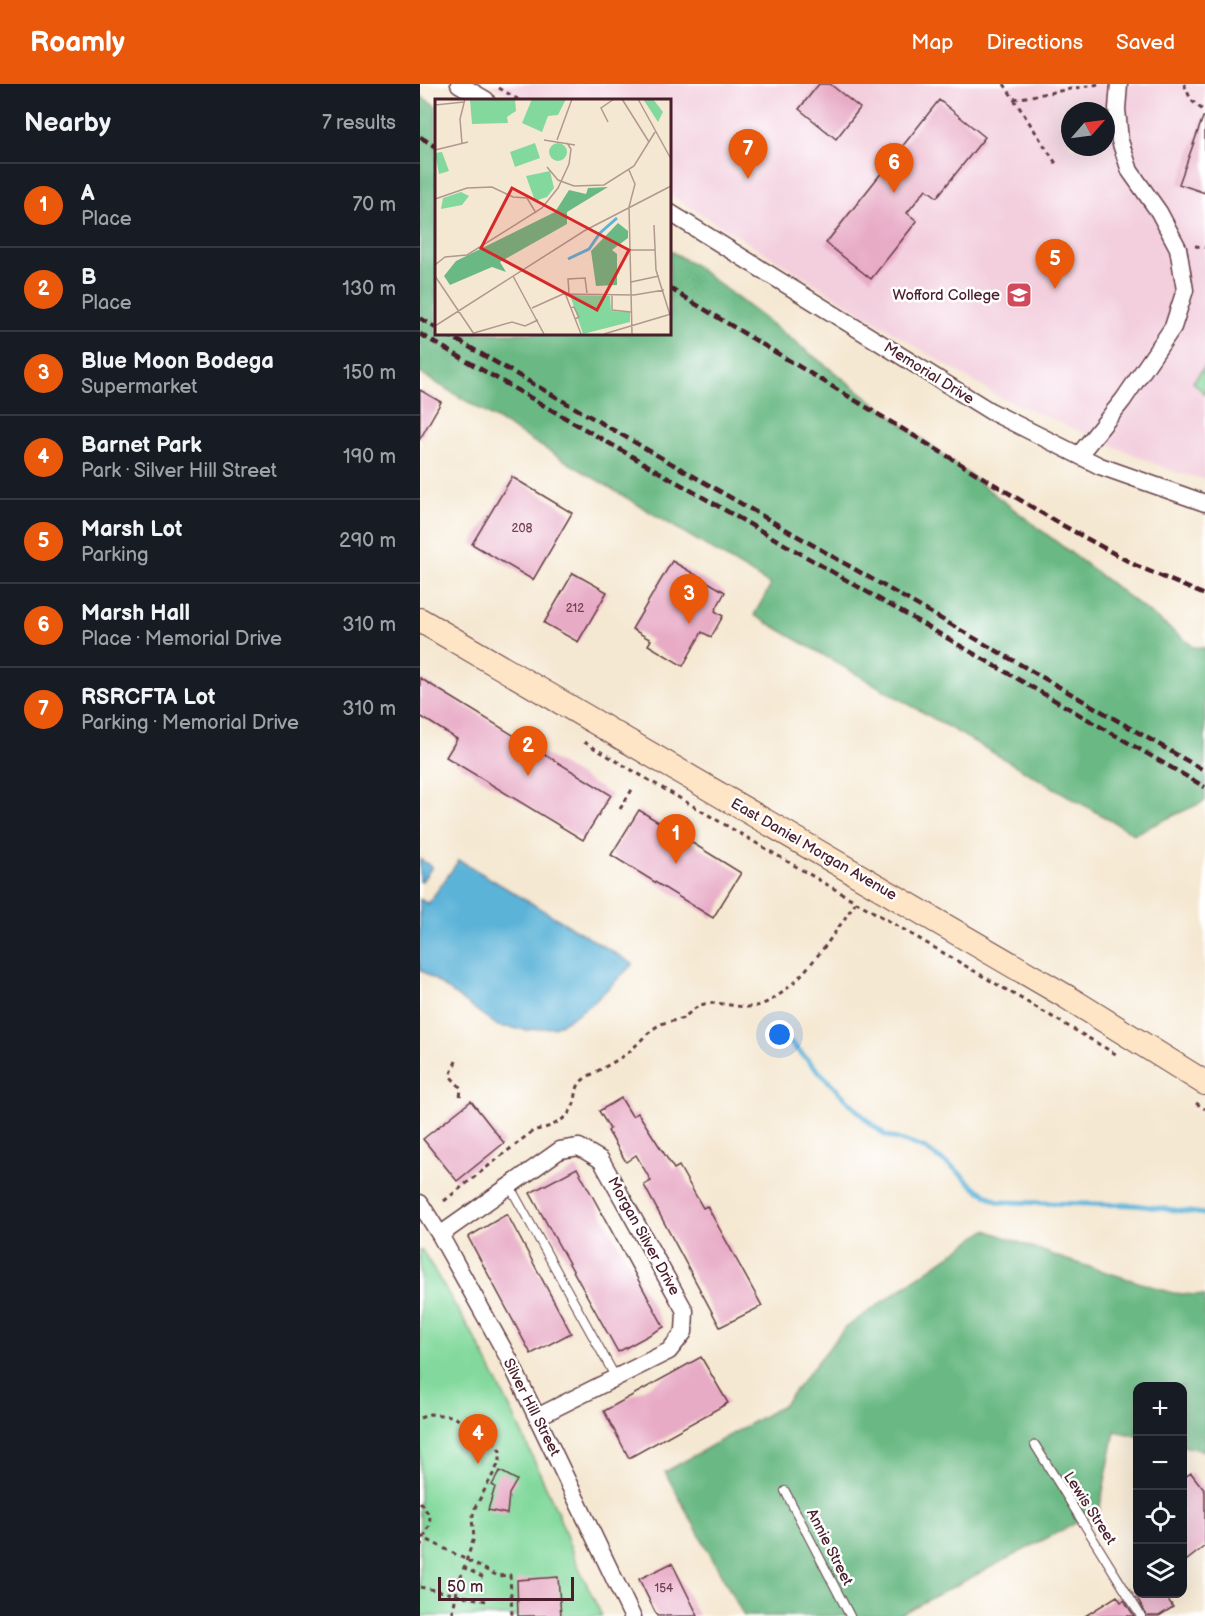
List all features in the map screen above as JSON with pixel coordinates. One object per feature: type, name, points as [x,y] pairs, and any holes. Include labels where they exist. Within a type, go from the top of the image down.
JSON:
[{"type":"main road","name":"East Daniel Morgan Avenue","points":[[420,620],[1067,997],[1196,1090]]},
{"type":"street","points":[[459,84],[484,99]]},
{"type":"street","points":[[1079,455],[1123,400],[1173,327],[1185,290],[1178,248],[1159,212],[1130,171],[1120,141],[1117,109],[1119,84]]},
{"type":"street","name":"Memorial Drive","points":[[670,213],[990,411],[1110,469],[1205,503]]},
{"type":"street","name":"Morgan Silver Drive","points":[[440,1235],[560,1150],[579,1147],[601,1160],[685,1311],[684,1332],[669,1351],[537,1416]]},
{"type":"street","name":"Silver Hill Street","points":[[420,1203],[508,1359],[632,1616]]},
{"type":"lane","points":[[508,1185],[616,1378]]},
{"type":"lane","name":"Lewis Street","points":[[1035,1445],[1142,1616]]},
{"type":"lane","name":"Annie Street","points":[[785,1491],[850,1616]]},
{"type":"path","points":[[492,84],[517,99]]},
{"type":"path","points":[[1004,84],[1057,165]]},
{"type":"path","points":[[1014,99],[1099,84]]},
{"type":"path","points":[[1184,84],[1191,100],[1205,112]]},
{"type":"path","points":[[1195,246],[1205,247]]},
{"type":"path","points":[[584,742],[1122,1058]]},
{"type":"path","points":[[620,809],[633,788]]},
{"type":"path","points":[[444,1201],[534,1130],[544,1129],[562,1118],[571,1110],[576,1088],[585,1078],[619,1059],[662,1023],[680,1020],[700,1005],[712,1003],[737,1007],[755,1006],[771,1001],[802,975],[855,903]]},
{"type":"path","points":[[456,1061],[450,1076],[461,1088],[460,1098]]},
{"type":"path","points":[[1196,1090],[1205,1108]]},
{"type":"path","points":[[420,1418],[430,1414],[452,1416],[491,1438],[500,1451],[500,1461],[472,1519],[474,1538],[455,1595],[452,1616]]},
{"type":"path","points":[[420,1502],[430,1516],[429,1527],[422,1537],[420,1547]]},
{"type":"path","points":[[422,1537],[498,1576],[510,1575],[512,1616]]},
{"type":"path","points":[[463,1567],[486,1579]]},
{"type":"path","points":[[420,1587],[486,1601]]},
{"type":"shaded area","name":"Wofford College","points":[[489,84],[1205,84],[1205,479],[1177,473],[997,396],[670,195],[670,99],[514,99]]},
{"type":"green space","points":[[420,96],[435,105],[435,334],[670,334],[670,251],[694,265],[1194,647],[1205,648],[1205,801],[1134,834],[754,615],[771,585],[420,373]]},
{"type":"green space","points":[[1205,366],[1205,394],[1193,382]]},
{"type":"green space","points":[[986,1230],[1064,1259],[1173,1293],[1205,1296],[1205,1451],[1187,1447],[1187,1382],[1133,1382],[1133,1435],[1115,1431],[1099,1511],[897,1616],[744,1616],[665,1472],[783,1405],[845,1328]]},
{"type":"green space","points":[[420,1250],[480,1347],[514,1416],[557,1511],[576,1562],[602,1616],[420,1616]]},
{"type":"water","points":[[420,859],[432,867],[421,882],[420,881]]},
{"type":"water","points":[[459,860],[633,964],[594,1002],[554,1027],[527,1030],[498,1026],[420,969],[420,899],[428,904]]},
{"type":"building","points":[[819,84],[830,84],[860,108],[836,139],[799,109]]},
{"type":"building","points":[[939,100],[985,137],[937,197],[926,189],[907,213],[917,221],[871,279],[826,243]]},
{"type":"building","points":[[1203,117],[1205,117],[1205,193],[1179,184]]},
{"type":"building","points":[[420,390],[441,402],[420,439]]},
{"type":"building","points":[[512,477],[572,513],[533,580],[472,544]]},
{"type":"building","points":[[672,561],[725,592],[715,611],[723,616],[711,637],[702,632],[683,666],[648,645],[651,640],[632,629]]},
{"type":"building","points":[[573,573],[607,592],[578,642],[544,623]]},
{"type":"building","points":[[420,678],[611,795],[583,840],[446,757],[457,739],[420,716]]},
{"type":"building","points":[[639,810],[741,873],[713,918],[611,855]]},
{"type":"building","points":[[621,1098],[632,1116],[638,1113],[674,1169],[679,1166],[703,1208],[707,1206],[762,1306],[720,1327],[644,1185],[651,1181],[636,1155],[626,1162],[599,1111]]},
{"type":"building","points":[[471,1101],[504,1143],[457,1181],[423,1139]]},
{"type":"building","points":[[577,1168],[664,1327],[618,1352],[530,1193]]},
{"type":"building","points":[[507,1214],[571,1333],[531,1354],[468,1237]]},
{"type":"building","points":[[701,1357],[728,1403],[629,1458],[604,1411]]},
{"type":"building","points":[[500,1471],[517,1480],[509,1494],[507,1514],[488,1510],[495,1487],[492,1485]]},
{"type":"building","points":[[1191,1473],[1205,1491],[1205,1546],[1187,1560],[1187,1490],[1187,1476]]},
{"type":"building","points":[[672,1563],[698,1616],[657,1616],[639,1579]]},
{"type":"building","points":[[558,1577],[561,1616],[518,1616],[517,1580]]},
{"type":"building","points":[[1117,1596],[1121,1602],[1124,1600],[1134,1616],[1085,1616]]},
{"type":"building","points":[[1138,1598],[1167,1598],[1173,1607],[1159,1616],[1147,1616]]},
{"type":"waterway","points":[[785,1037],[868,1121],[885,1135],[924,1148],[956,1170],[975,1188],[999,1202],[1135,1205],[1205,1214]]},
{"type":"railway","points":[[420,137],[435,146]]},
{"type":"railway","points":[[670,289],[1055,521],[1135,565],[1205,595]]},
{"type":"railway","points":[[420,318],[435,327]]},
{"type":"railway","points":[[420,334],[1205,787]]},
{"type":"railway","points":[[447,334],[1205,771]]},
{"type":"place","name":"RSRCFTA Lot","points":[[748,179]]},
{"type":"place","name":"Marsh Hall","points":[[894,193]]},
{"type":"place","name":"Marsh Lot","points":[[1055,289]]},
{"type":"place","name":"Wofford College","points":[[1019,295]]},
{"type":"place","name":"Blue Moon Bodega","points":[[689,624]]},
{"type":"place","name":"B","points":[[528,776]]},
{"type":"place","name":"A","points":[[676,864]]},
{"type":"place","name":"Barnet Park","points":[[478,1464]]}]
